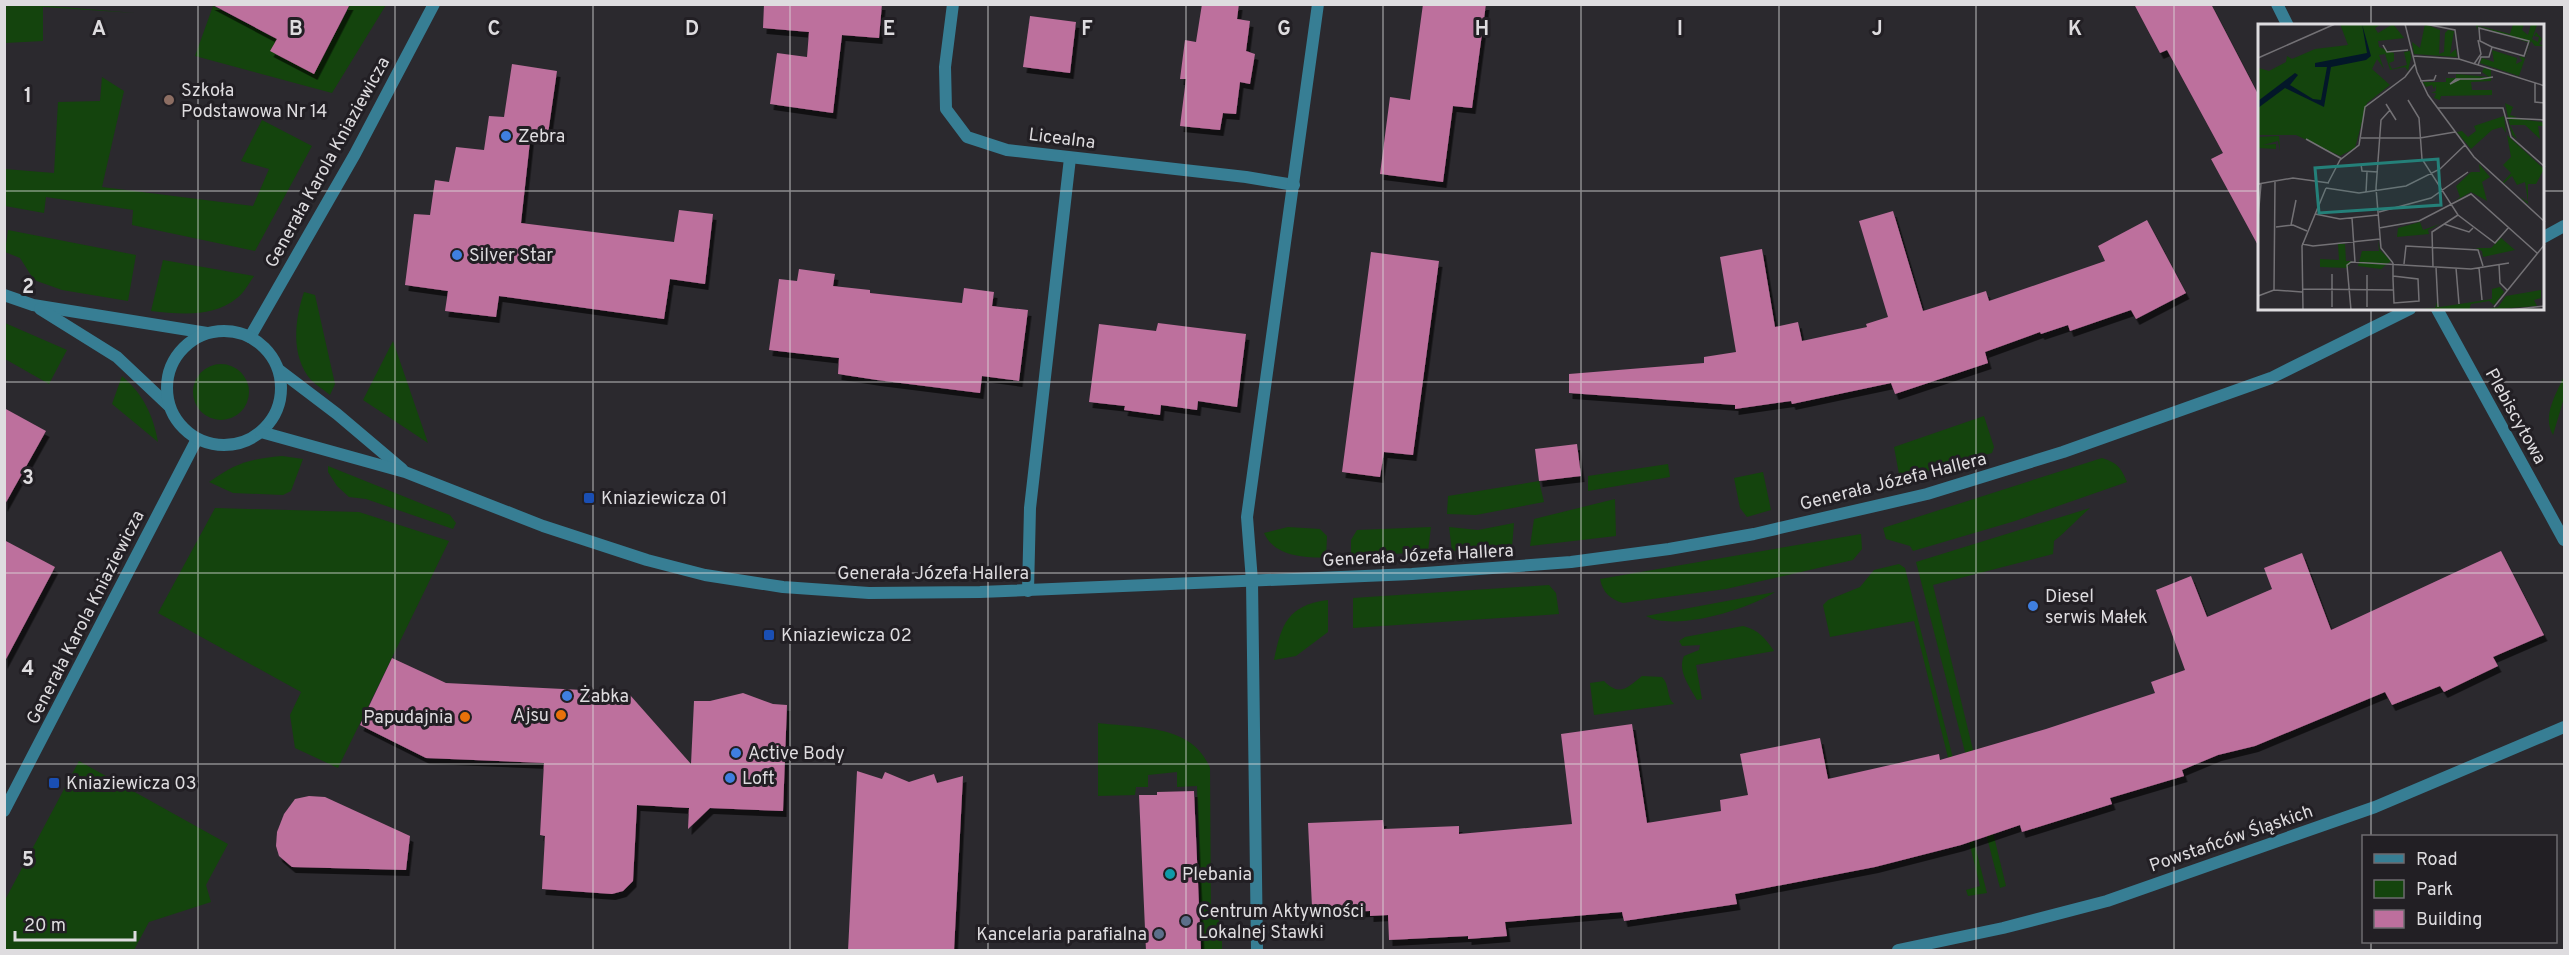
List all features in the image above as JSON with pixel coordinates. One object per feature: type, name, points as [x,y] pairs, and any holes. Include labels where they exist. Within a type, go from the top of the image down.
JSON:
[{"type":"street","name":"Generała Karola Kniaziewicza","points":[[250,337],[355,154],[434,4]]},
{"type":"street","name":"Licealna","points":[[953,4],[945,67],[946,109],[967,137],[1007,150],[1246,177],[1294,185]]},
{"type":"street","points":[[1257,951],[1252,581],[1247,517],[1318,4]]},
{"type":"street","points":[[2277,4],[2287,24]]},
{"type":"street","points":[[1028,591],[1030,508],[1070,158]]},
{"type":"street","points":[[2545,236],[2565,226]]},
{"type":"street","points":[[4,295],[33,305],[207,333],[229,331],[250,337],[268,351],[279,370],[282,393],[275,414],[261,432],[242,443],[219,445],[197,439],[180,425],[169,406],[117,357],[33,305]]},
{"type":"street","name":"Generała Józefa Hallera","points":[[261,432],[405,472],[543,526],[647,561],[705,574],[819,591],[899,594],[1028,591],[1412,574],[1603,558],[1754,534],[1892,503],[1963,484],[2055,455],[2271,378],[2408,310]]},
{"type":"street","name":"Plebiscytowa","points":[[2438,310],[2565,540]]},
{"type":"street","points":[[169,406],[166,383],[173,362],[186,344],[207,333]]},
{"type":"street","name":"Generała Józefa Hallera","points":[[279,370],[337,414],[405,472]]},
{"type":"street","name":"Generała Karola Kniaziewicza","points":[[4,812],[197,439]]},
{"type":"street","name":"Powstańców Śląskich","points":[[1898,951],[2003,928],[2107,901],[2375,807],[2565,727]]},
{"type":"green space","points":[[4,5],[39,5],[135,13],[43,7],[43,41],[5,43]]},
{"type":"green space","points":[[350,5],[386,5],[332,93],[195,56],[213,6],[277,39],[271,51],[314,74]]},
{"type":"green space","points":[[102,77],[124,91],[102,187],[253,206],[269,169],[241,161],[262,120],[312,146],[255,251],[132,225],[133,210],[46,197],[44,213],[5,206],[5,169],[54,173],[58,102],[100,101]]},
{"type":"green space","points":[[8,230],[136,255],[128,301],[62,290],[34,280],[20,258],[5,252]]},
{"type":"green space","points":[[163,260],[254,276],[240,296],[218,309],[196,313],[151,311]]},
{"type":"green space","points":[[304,292],[315,295],[335,384],[330,395],[311,380],[300,360],[296,337],[298,314]]},
{"type":"green space","points":[[5,323],[67,350],[49,384],[5,359]]},
{"type":"green space","points":[[393,341],[428,443],[363,400]]},
{"type":"green space","points":[[221,364],[232,366],[241,372],[247,381],[249,392],[247,403],[241,412],[232,418],[221,420],[210,418],[201,412],[195,403],[193,392],[195,381],[201,372],[210,366]]},
{"type":"green space","points":[[122,376],[136,390],[146,406],[158,442],[112,404]]},
{"type":"green space","points":[[2564,376],[2564,398],[2553,435],[2550,428],[2550,413]]},
{"type":"green space","points":[[1984,416],[1994,447],[1992,453],[1906,477],[1899,474],[1894,447]]},
{"type":"green space","points":[[282,456],[303,459],[291,491],[283,495],[233,493],[209,482],[243,463]]},
{"type":"green space","points":[[2102,458],[2118,466],[2127,482],[2015,521],[1913,551],[1910,546],[1886,539],[1883,528]]},
{"type":"green space","points":[[1668,464],[1670,477],[1588,491],[1588,476]]},
{"type":"green space","points":[[328,466],[450,515],[456,523],[453,529],[366,499],[349,497],[337,486],[328,472]]},
{"type":"green space","points":[[1763,472],[1771,510],[1747,517],[1740,508],[1734,478]]},
{"type":"green space","points":[[1539,481],[1544,502],[1476,515],[1447,514],[1448,496]]},
{"type":"green space","points":[[1615,499],[1616,536],[1530,546],[1534,519]]},
{"type":"green space","points":[[215,508],[359,512],[449,541],[338,768],[295,748],[290,715],[301,692],[158,613]]},
{"type":"green space","points":[[2090,508],[2054,541],[2053,554],[1933,585],[2006,886],[2000,888],[1916,562]]},
{"type":"green space","points":[[1514,523],[1512,547],[1452,551],[1449,527],[1478,530]]},
{"type":"green space","points":[[1288,527],[1320,529],[1327,536],[1326,558],[1299,556],[1282,551],[1269,541],[1264,533]]},
{"type":"green space","points":[[1431,527],[1428,551],[1351,558],[1351,540],[1357,530]]},
{"type":"green space","points":[[1861,534],[1862,549],[1853,560],[1726,589],[1623,603],[1608,595],[1600,579]]},
{"type":"green space","points":[[1899,564],[1905,568],[1987,893],[1968,896],[1966,890],[1980,886],[1914,621],[1830,637],[1823,605],[1828,600],[1860,587],[1874,570]]},
{"type":"green space","points":[[1549,585],[1556,593],[1559,614],[1353,628],[1353,598]]},
{"type":"green space","points":[[1775,592],[1748,605],[1693,620],[1659,620],[1646,616]]},
{"type":"green space","points":[[1328,600],[1328,632],[1296,656],[1274,660],[1280,636],[1289,618],[1304,606]]},
{"type":"green space","points":[[1743,626],[1761,635],[1774,651],[1696,665],[1702,699],[1697,700],[1685,679],[1682,662],[1684,656],[1699,650],[1700,645],[1682,646],[1679,641],[1685,637]]},
{"type":"green space","points":[[1642,676],[1662,677],[1674,704],[1594,715],[1590,683],[1604,681],[1619,690],[1628,687]]},
{"type":"green space","points":[[1098,723],[1146,728],[1177,736],[1191,743],[1202,754],[1210,768],[1211,910],[1222,925],[1222,950],[1202,950],[1197,786],[1177,787],[1177,772],[1148,775],[1148,787],[1136,787],[1135,795],[1098,796]]},
{"type":"green space","points":[[79,761],[228,844],[206,885],[211,902],[149,922],[134,950],[5,950],[5,900]]},
{"type":"building","points":[[211,4],[350,4],[314,74],[270,51],[277,39]]},
{"type":"building","points":[[764,4],[882,4],[879,38],[842,35],[833,113],[770,104],[777,53],[807,57],[809,32],[763,28]]},
{"type":"building","points":[[1202,4],[1239,4],[1237,19],[1250,21],[1246,51],[1255,54],[1250,84],[1240,82],[1236,114],[1223,113],[1220,130],[1180,126],[1186,79],[1180,79],[1185,40],[1196,42]]},
{"type":"building","points":[[1423,4],[1486,4],[1472,108],[1453,106],[1443,182],[1380,174],[1390,97],[1410,100]]},
{"type":"building","points":[[2134,4],[2211,4],[2258,94],[2258,245],[2211,159],[2223,153],[2167,50],[2160,53]]},
{"type":"building","points":[[1030,16],[1076,22],[1070,73],[1023,67]]},
{"type":"building","points":[[512,64],[557,71],[548,134],[531,132],[521,223],[674,242],[679,210],[713,214],[705,284],[670,279],[664,319],[499,296],[496,317],[445,311],[448,291],[405,285],[414,214],[430,215],[435,180],[449,182],[456,147],[484,150],[489,116],[504,117]]},
{"type":"building","points":[[1893,211],[1923,311],[1986,291],[1989,301],[2105,261],[2098,246],[2147,220],[2186,293],[2136,319],[2131,310],[2070,331],[2068,325],[2041,334],[2040,332],[1985,352],[1988,363],[1895,394],[1891,383],[1792,404],[1791,401],[1735,409],[1735,405],[1569,393],[1569,374],[1704,363],[1704,357],[1736,352],[1720,257],[1762,249],[1775,327],[1798,322],[1802,341],[1867,327],[1866,324],[1888,317],[1859,221]]},
{"type":"building","points":[[1371,252],[1439,261],[1413,455],[1384,452],[1380,477],[1342,472]]},
{"type":"building","points":[[799,269],[835,274],[833,286],[870,290],[870,293],[962,303],[964,288],[994,292],[992,306],[1028,310],[1019,381],[982,376],[980,393],[838,374],[839,358],[769,350],[779,279],[797,281]]},
{"type":"building","points":[[1158,323],[1246,334],[1237,407],[1198,401],[1197,410],[1161,405],[1160,415],[1124,410],[1125,406],[1089,402],[1099,324],[1156,331]]},
{"type":"building","points":[[4,408],[46,431],[4,506]]},
{"type":"building","points":[[1577,444],[1581,476],[1539,481],[1535,449]]},
{"type":"building","points":[[4,540],[55,567],[4,663]]},
{"type":"building","points":[[2501,551],[2544,635],[2493,657],[2498,666],[2444,692],[2440,686],[2392,705],[2385,692],[2255,746],[2218,755],[2182,770],[2184,776],[2110,798],[2112,804],[2022,832],[2020,825],[1961,845],[1875,867],[1735,894],[1737,904],[1624,921],[1622,912],[1505,922],[1507,936],[1389,940],[1388,915],[1370,916],[1370,911],[1335,912],[1334,906],[1312,907],[1308,823],[1383,820],[1384,829],[1459,826],[1459,834],[1572,824],[1561,734],[1632,724],[1647,823],[1721,811],[1720,800],[1748,795],[1740,754],[1820,738],[1828,779],[1939,754],[1940,760],[2046,729],[2155,693],[2151,682],[2185,670],[2156,590],[2191,576],[2207,617],[2272,589],[2264,568],[2302,553],[2331,630]]},
{"type":"building","points":[[392,658],[446,683],[623,692],[630,695],[691,764],[694,701],[710,701],[743,693],[773,704],[787,705],[783,811],[710,808],[688,829],[689,808],[637,805],[633,881],[623,891],[612,894],[542,889],[545,836],[540,835],[544,763],[426,758],[360,725]]},
{"type":"building","points":[[857,771],[882,779],[885,772],[909,782],[934,774],[937,783],[963,776],[954,951],[848,951]]},
{"type":"building","name":"Plebania","points":[[1194,791],[1201,951],[1146,951],[1139,795]]},
{"type":"building","points":[[309,796],[325,797],[410,836],[406,870],[292,867],[279,856],[276,846],[277,832],[284,814],[295,799]]},
{"type":"place","name":"Szkoła Podstawowa Nr 14","points":[[169,100]]},
{"type":"place","name":"Zebra","points":[[506,136]]},
{"type":"place","name":"Silver Star","points":[[457,255]]},
{"type":"place","name":"Kniaziewicza 01","points":[[589,498]]},
{"type":"place","name":"Diesel serwis Małek","points":[[2033,606]]},
{"type":"place","name":"Kniaziewicza 02","points":[[769,635]]},
{"type":"place","name":"Żabka","points":[[567,696]]},
{"type":"place","name":"Ajsu","points":[[561,715]]},
{"type":"place","name":"Papudajnia","points":[[465,717]]},
{"type":"place","name":"Active Body","points":[[736,753]]},
{"type":"place","name":"Loft","points":[[730,778]]},
{"type":"place","name":"Kniaziewicza 03","points":[[54,783]]},
{"type":"place","name":"Plebania","points":[[1170,874]]},
{"type":"place","name":"Centrum Aktywności Lokalnej Stawki","points":[[1186,921]]},
{"type":"place","name":"Kancelaria parafialna","points":[[1159,934]]}]
